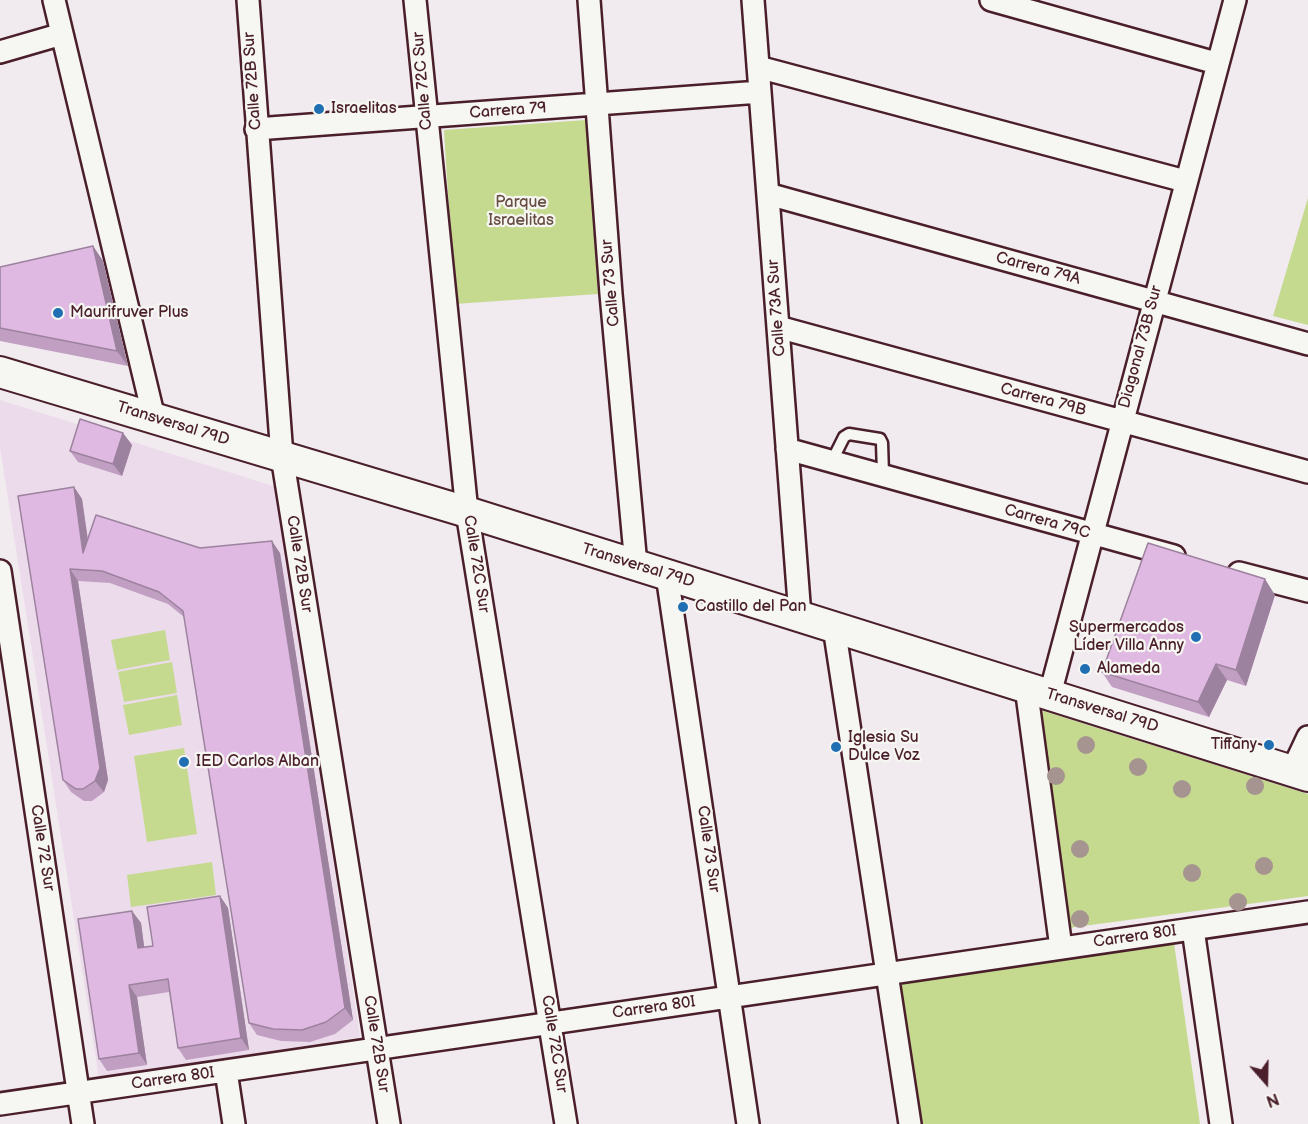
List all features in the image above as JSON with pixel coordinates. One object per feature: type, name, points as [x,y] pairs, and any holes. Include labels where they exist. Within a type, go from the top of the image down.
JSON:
[{"type":"main road","name":"Transversal 79D","points":[[0,372],[467,512],[1300,773]]},
{"type":"street","points":[[54,0],[154,418]]},
{"type":"street","name":"Calle 72B Sur","points":[[248,0],[282,456],[389,1124]]},
{"type":"street","name":"Calle 72C Sur","points":[[416,0],[467,512],[566,1124]]},
{"type":"street","name":"Calle 73 Sur","points":[[590,0],[636,565]]},
{"type":"street","name":"Calle 73A Sur","points":[[753,0],[800,616]]},
{"type":"street","points":[[991,0],[1216,63]]},
{"type":"street","name":"Diagonal 73B Sur","points":[[1061,948],[1038,691],[1092,535],[1216,63],[1235,0]]},
{"type":"street","points":[[0,52],[62,34]]},
{"type":"street","points":[[758,67],[1185,181]]},
{"type":"street","name":"Carrera 79","points":[[256,129],[760,92]]},
{"type":"street","name":"Carrera 79A","points":[[768,194],[1308,344]]},
{"type":"street","name":"Carrera 79B","points":[[778,327],[1308,472]]},
{"type":"street","name":"Carrera 79C","points":[[787,449],[883,474],[1092,535],[1194,561]]},
{"type":"street","points":[[1217,567],[1308,591]]},
{"type":"street","name":"Calle 72 Sur","points":[[0,571],[9,692],[83,1124]]},
{"type":"street","name":"Calle 73 Sur","points":[[666,575],[748,1124]]},
{"type":"street","points":[[834,627],[910,1124]]},
{"type":"street","points":[[1300,773],[1308,737]]},
{"type":"street","name":"Carrera 80I","points":[[0,1104],[1308,912]]},
{"type":"street","points":[[1192,929],[1221,1124]]},
{"type":"street","points":[[226,1071],[234,1124]]},
{"type":"lane","points":[[832,461],[844,437],[849,434],[880,439],[883,474]]},
{"type":"shaded area","name":"IED Carlos Alban","points":[[0,400],[276,487],[360,1037],[99,1078],[0,447]]},
{"type":"green space","name":"Parque Israelitas","points":[[586,120],[598,294],[455,304],[444,130]]},
{"type":"green space","points":[[1308,198],[1308,325],[1273,316]]},
{"type":"green space","points":[[165,630],[170,660],[117,670],[111,640]]},
{"type":"green space","points":[[172,662],[177,693],[124,702],[118,672]]},
{"type":"green space","points":[[177,695],[182,725],[129,735],[123,705]]},
{"type":"green space","points":[[1037,709],[1308,794],[1308,896],[1068,928]]},
{"type":"green space","points":[[184,748],[197,834],[147,842],[134,756]]},
{"type":"green space","points":[[212,862],[216,895],[131,907],[127,875]]},
{"type":"green space","points":[[1174,943],[1200,1124],[920,1124],[900,982]]},
{"type":"building","name":"Maurifruver Plus","points":[[93,246],[117,351],[0,328],[0,267]]},
{"type":"building","points":[[80,419],[123,433],[113,464],[70,451]]},
{"type":"building","points":[[74,487],[83,553],[96,515],[200,548],[272,541],[345,1008],[326,1022],[302,1030],[273,1029],[249,1023],[183,611],[159,592],[102,571],[70,569],[100,768],[95,781],[83,789],[76,789],[63,780],[18,496]]},
{"type":"building","name":"Supermercados Líder Villa Anny","points":[[1148,543],[1265,579],[1236,670],[1216,664],[1198,702],[1102,672]]},
{"type":"building","points":[[220,896],[241,1038],[178,1048],[168,979],[129,985],[139,1053],[99,1059],[78,919],[132,911],[138,948],[153,946],[147,907]]},
{"type":"place","name":"Israelitas","points":[[319,109]]},
{"type":"place","name":"Maurifruver Plus","points":[[58,313]]},
{"type":"place","name":"Castillo del Pan","points":[[683,607]]},
{"type":"place","name":"Supermercados Líder Villa Anny","points":[[1196,637]]},
{"type":"place","name":"Alameda","points":[[1085,669]]},
{"type":"place","name":"Tiffany","points":[[1269,745]]},
{"type":"place","name":"Iglesia Su Dulce Voz","points":[[836,747]]},
{"type":"place","name":"IED Carlos Alban","points":[[184,762]]}]
